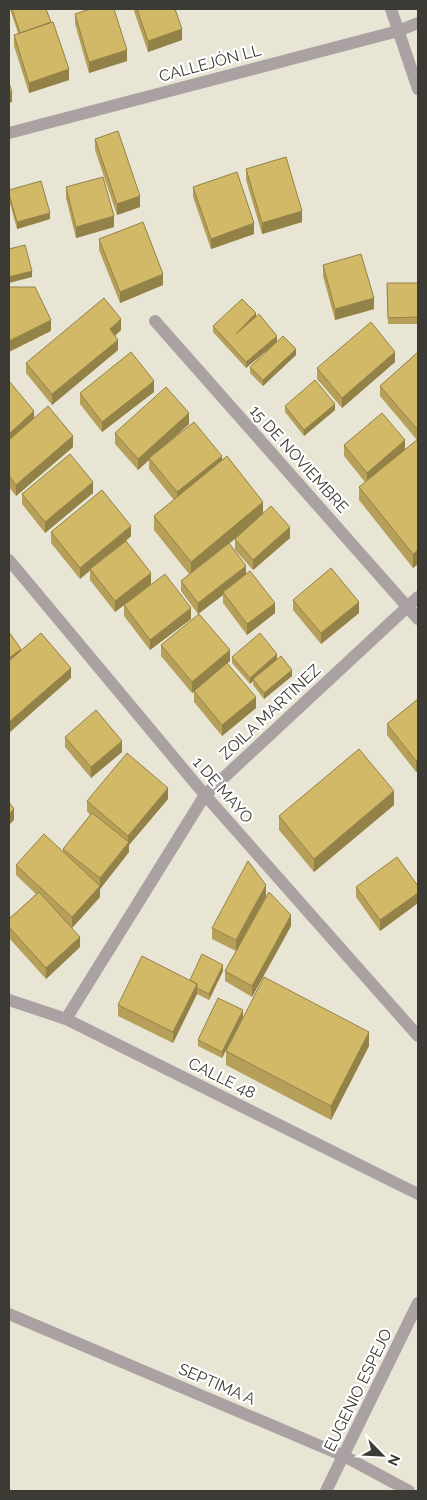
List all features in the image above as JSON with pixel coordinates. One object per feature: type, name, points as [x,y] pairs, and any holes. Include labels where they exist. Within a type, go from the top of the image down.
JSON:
[{"type":"street","points":[[392,9],[418,89]]},
{"type":"street","name":"CALLEJÓN LL","points":[[9,133],[398,31],[418,23]]},
{"type":"street","name":"15 DE NOVIEMBRE","points":[[155,321],[418,619]]},
{"type":"street","name":"1 DE MAYO","points":[[9,560],[205,795],[418,1036]]},
{"type":"street","name":"ZOILA MARTINEZ","points":[[66,1019],[205,795],[418,597]]},
{"type":"street","name":"CALLE 48","points":[[9,1000],[66,1019],[418,1194]]},
{"type":"street","name":"EUGENIO ESPEJO","points":[[326,1491],[418,1303]]},
{"type":"street","name":"SEPTIMA A","points":[[9,1314],[344,1456],[409,1491]]},
{"type":"building","points":[[12,9],[46,9],[51,22],[20,33]]},
{"type":"building","points":[[90,9],[114,9],[127,50],[89,62],[75,14]]},
{"type":"building","points":[[137,9],[175,9],[182,29],[148,41]]},
{"type":"building","points":[[53,22],[69,69],[29,83],[14,35]]},
{"type":"building","points":[[118,131],[140,196],[117,204],[95,139]]},
{"type":"building","points":[[286,157],[302,211],[262,223],[246,169]]},
{"type":"building","points":[[237,172],[254,223],[211,239],[193,187]]},
{"type":"building","points":[[103,177],[114,216],[76,227],[66,187]]},
{"type":"building","points":[[41,181],[50,213],[17,222],[9,190]]},
{"type":"building","points":[[143,222],[163,274],[120,292],[99,239]]},
{"type":"building","points":[[25,245],[32,271],[9,277],[9,249]]},
{"type":"building","points":[[361,254],[374,298],[335,309],[323,265]]},
{"type":"building","points":[[387,283],[418,283],[418,317],[388,318]]},
{"type":"building","points":[[9,287],[35,287],[51,320],[9,341]]},
{"type":"building","points":[[104,298],[121,319],[110,329],[118,340],[52,394],[26,363]]},
{"type":"building","points":[[242,299],[256,313],[236,334],[259,314],[277,336],[246,362],[213,326]]},
{"type":"building","points":[[371,322],[395,352],[342,398],[317,368]]},
{"type":"building","points":[[283,336],[296,349],[263,380],[250,367]]},
{"type":"building","points":[[131,352],[154,381],[102,422],[80,393]]},
{"type":"building","points":[[418,352],[418,430],[380,386]]},
{"type":"building","points":[[315,380],[335,404],[304,430],[285,406]]},
{"type":"building","points":[[9,381],[34,411],[9,434]]},
{"type":"building","points":[[166,387],[189,413],[138,459],[115,433]]},
{"type":"building","points":[[48,406],[73,436],[16,485],[9,476],[9,440]]},
{"type":"building","points":[[382,413],[405,440],[367,473],[344,445]]},
{"type":"building","points":[[194,422],[222,456],[177,492],[149,458]]},
{"type":"building","points":[[418,439],[418,550],[413,554],[359,487]]},
{"type":"building","points":[[70,454],[93,482],[45,522],[22,494]]},
{"type":"building","points":[[227,456],[263,502],[191,562],[154,516]]},
{"type":"building","points":[[102,490],[131,526],[80,568],[51,532]]},
{"type":"building","points":[[271,506],[290,527],[253,560],[235,539]]},
{"type":"building","points":[[126,541],[151,573],[115,601],[90,569]]},
{"type":"building","points":[[229,543],[246,566],[198,603],[181,581]]},
{"type":"building","points":[[331,568],[359,602],[321,633],[293,600]]},
{"type":"building","points":[[250,571],[275,603],[247,624],[223,592]]},
{"type":"building","points":[[165,574],[191,608],[150,640],[124,605]]},
{"type":"building","points":[[199,614],[230,650],[192,682],[161,645]]},
{"type":"building","points":[[9,632],[21,649],[9,658]]},
{"type":"building","points":[[41,633],[71,668],[9,722],[9,661]]},
{"type":"building","points":[[260,633],[277,654],[250,678],[232,657]]},
{"type":"building","points":[[281,656],[292,670],[264,693],[253,679]]},
{"type":"building","points":[[227,663],[256,697],[222,725],[194,691]]},
{"type":"building","points":[[418,699],[418,759],[416,761],[387,724]]},
{"type":"building","points":[[96,710],[122,741],[91,767],[65,737]]},
{"type":"building","points":[[359,749],[394,791],[314,859],[279,816]]},
{"type":"building","points":[[127,753],[168,788],[128,836],[87,801]]},
{"type":"building","points":[[9,802],[14,809],[9,814]]},
{"type":"building","points":[[92,813],[129,842],[100,878],[63,849]]},
{"type":"building","points":[[44,834],[100,886],[72,917],[16,865]]},
{"type":"building","points":[[397,857],[418,886],[418,893],[380,920],[356,887]]},
{"type":"building","points":[[248,861],[266,885],[236,940],[212,928]]},
{"type":"building","points":[[39,892],[80,937],[46,968],[9,927],[9,919]]},
{"type":"building","points":[[269,892],[291,915],[252,986],[225,971]]},
{"type":"building","points":[[202,954],[223,965],[209,994],[197,988],[197,984],[190,980]]},
{"type":"building","points":[[142,956],[197,984],[173,1032],[118,1005]]},
{"type":"building","points":[[264,977],[369,1032],[331,1106],[226,1051]]},
{"type":"building","points":[[218,998],[243,1010],[222,1052],[198,1040]]}]
